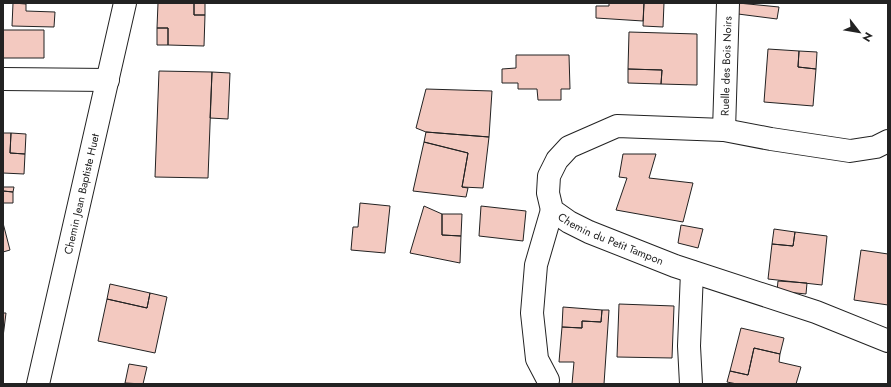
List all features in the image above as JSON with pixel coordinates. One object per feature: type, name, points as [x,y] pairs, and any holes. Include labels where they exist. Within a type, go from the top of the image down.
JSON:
[{"type":"street","name":"Chemin Jean Baptiste Huet","points":[[38,384],[125,3]]},
{"type":"street","name":"Ruelle des Bois Noirs","points":[[724,130],[728,3]]},
{"type":"street","points":[[3,79],[108,80]]},
{"type":"street","name":"Chemin du Petit Tampon","points":[[888,141],[876,147],[850,151],[724,130],[617,126],[569,147],[557,160],[550,176],[548,193],[552,210],[569,222],[589,232],[692,272],[816,312],[888,340]]},
{"type":"street","points":[[548,380],[537,359],[532,312],[536,265],[552,210]]},
{"type":"street","points":[[691,384],[689,346],[692,272]]},
{"type":"building","points":[[13,3],[26,4],[26,11],[55,12],[54,27],[12,26]]},
{"type":"building","points":[[158,3],[194,3],[194,15],[205,15],[204,46],[168,45],[168,28],[157,28]]},
{"type":"building","points":[[194,3],[205,3],[205,15],[194,15]]},
{"type":"building","points":[[609,3],[644,3],[643,21],[596,18],[596,6],[609,6]]},
{"type":"building","points":[[644,3],[664,3],[663,27],[643,26]]},
{"type":"building","points":[[738,3],[779,7],[777,19],[738,14]]},
{"type":"building","points":[[157,28],[168,28],[168,45],[157,45]]},
{"type":"building","points":[[3,30],[44,30],[44,58],[3,58]]},
{"type":"building","points":[[629,32],[697,34],[697,85],[661,84],[662,70],[628,69]]},
{"type":"building","points":[[768,49],[799,51],[798,67],[816,69],[813,106],[764,102]]},
{"type":"building","points":[[799,51],[817,52],[816,69],[798,67]]},
{"type":"building","points":[[516,55],[569,55],[570,89],[561,89],[561,100],[538,100],[537,89],[518,89],[518,83],[502,83],[502,69],[516,68]]},
{"type":"building","points":[[628,69],[662,70],[661,84],[628,83]]},
{"type":"building","points":[[159,71],[212,72],[208,178],[155,177]]},
{"type":"building","points":[[212,72],[230,73],[228,119],[210,118]]},
{"type":"building","points":[[426,89],[492,91],[489,137],[426,132],[416,128]]},
{"type":"building","points":[[426,132],[489,137],[483,188],[462,187],[468,153],[424,142]]},
{"type":"building","points":[[3,133],[11,133],[10,153],[25,154],[24,174],[3,173]]},
{"type":"building","points":[[11,133],[26,134],[25,154],[10,153]]},
{"type":"building","points":[[424,142],[468,153],[462,187],[468,188],[466,197],[413,191]]},
{"type":"building","points":[[623,154],[656,154],[649,178],[693,183],[683,222],[616,210],[627,178],[619,177]]},
{"type":"building","points":[[3,187],[14,187],[13,192],[3,191]]},
{"type":"building","points":[[3,191],[13,192],[13,203],[3,203]]},
{"type":"building","points":[[360,203],[390,206],[385,253],[351,250],[353,227],[358,227]]},
{"type":"building","points":[[424,206],[442,214],[442,235],[461,236],[460,263],[410,253]]},
{"type":"building","points":[[481,206],[526,211],[523,241],[479,236]]},
{"type":"building","points":[[442,214],[462,214],[461,236],[442,235]]},
{"type":"building","points":[[3,223],[10,250],[3,252]]},
{"type":"building","points":[[681,225],[703,229],[698,248],[678,243]]},
{"type":"building","points":[[774,229],[795,232],[793,246],[772,244]]},
{"type":"building","points":[[795,232],[827,236],[822,285],[768,279],[772,244],[793,246]]},
{"type":"building","points":[[861,250],[888,254],[888,305],[854,300]]},
{"type":"building","points":[[778,281],[807,283],[806,294],[777,291]]},
{"type":"building","points":[[110,284],[150,293],[147,308],[107,299]]},
{"type":"building","points":[[150,293],[167,297],[155,353],[98,341],[107,299],[147,308]]},
{"type":"building","points":[[619,304],[674,306],[672,358],[617,357]]},
{"type":"building","points":[[563,307],[602,310],[601,322],[582,321],[582,328],[562,327]]},
{"type":"building","points":[[602,310],[609,310],[604,384],[572,384],[574,362],[559,362],[562,327],[582,328],[582,321],[601,322]]},
{"type":"building","points":[[3,313],[6,313],[3,337]]},
{"type":"building","points":[[741,328],[784,338],[780,354],[754,348],[748,375],[730,371]]},
{"type":"building","points":[[754,348],[780,354],[779,362],[801,367],[796,384],[737,384],[727,382],[730,371],[748,375]]},
{"type":"building","points":[[129,364],[147,367],[143,384],[125,383]]}]
